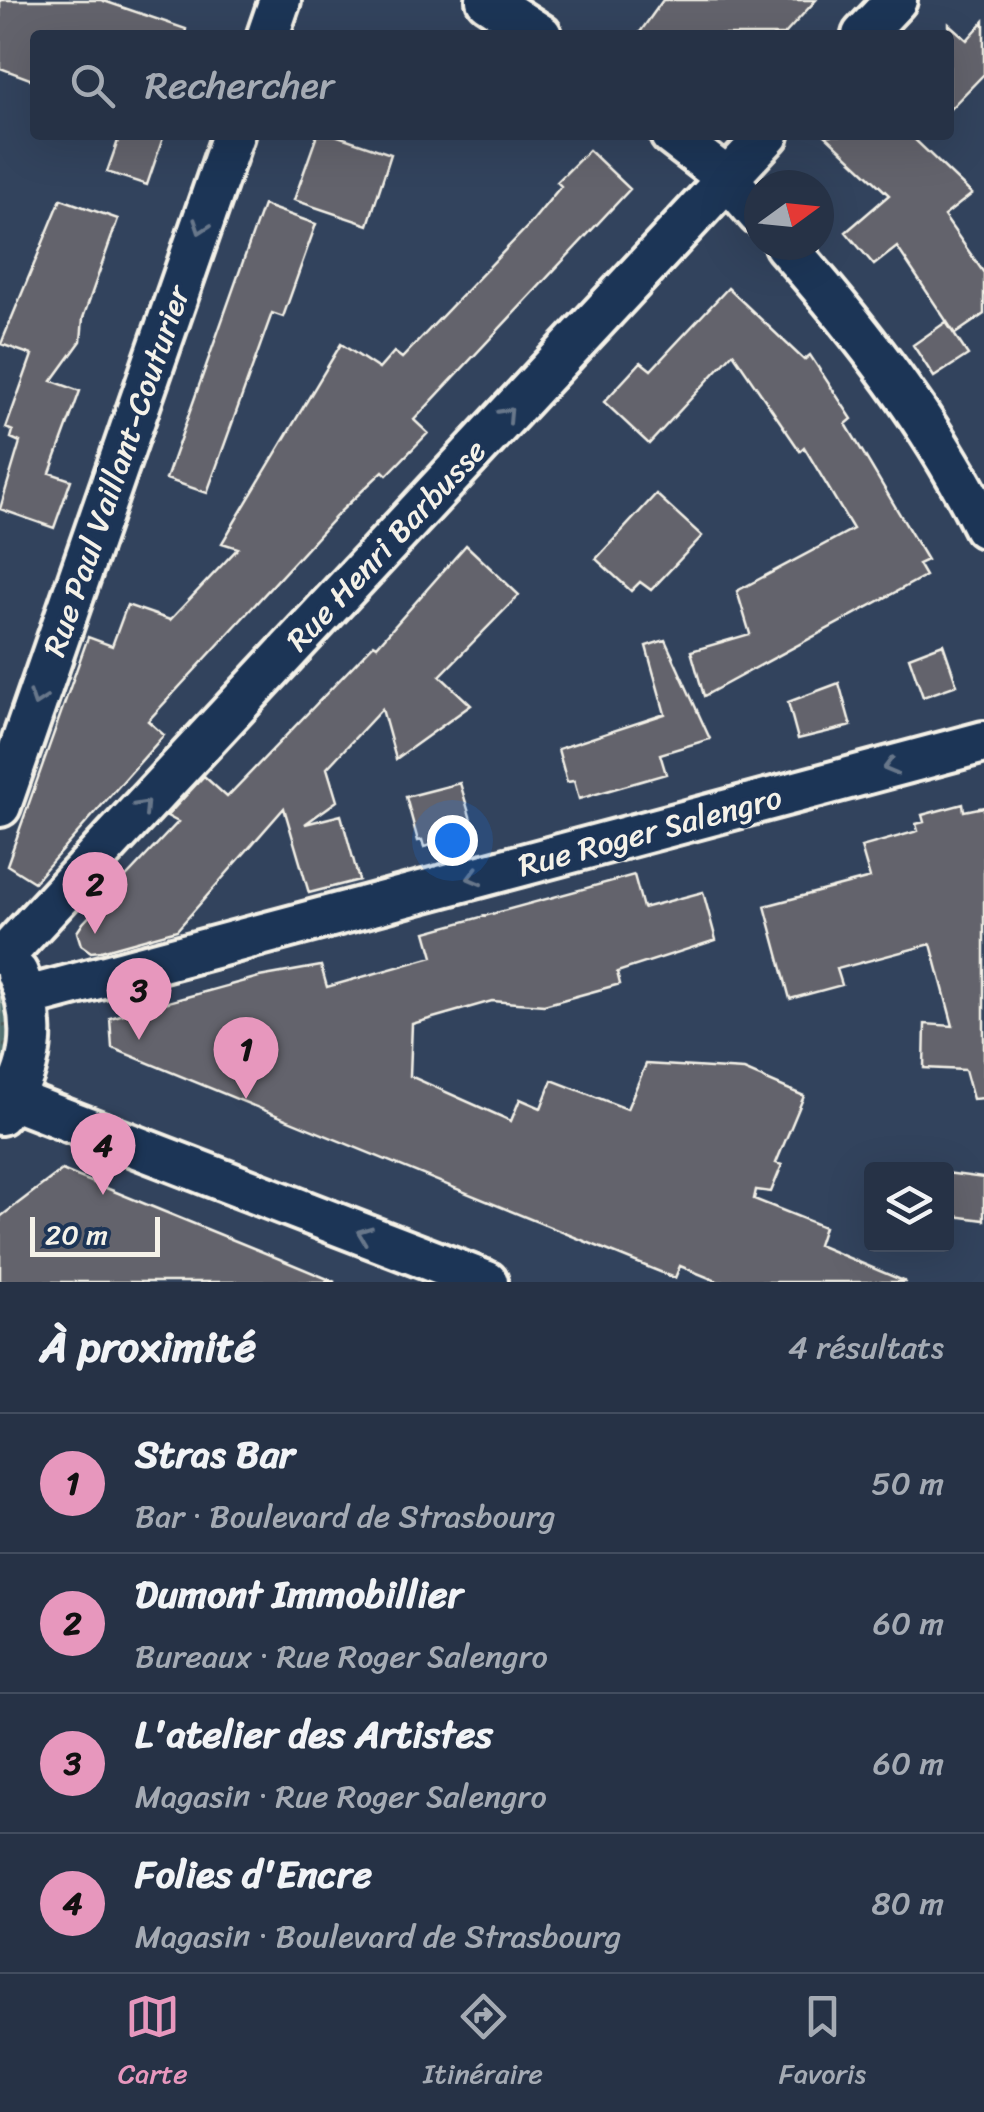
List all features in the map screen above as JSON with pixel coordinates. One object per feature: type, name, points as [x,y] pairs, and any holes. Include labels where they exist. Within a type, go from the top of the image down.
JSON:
[{"type":"street","points":[[270,30],[280,0]]},
{"type":"street","points":[[487,0],[508,9],[535,30]]},
{"type":"street","points":[[868,30],[896,0]]},
{"type":"street","name":"Rue Paul Vaillant-Couturier","points":[[0,806],[231,140]]},
{"type":"street","points":[[677,140],[727,178],[744,198]]},
{"type":"street","name":"Rue Henri Barbusse","points":[[2,952],[763,140]]},
{"type":"street","points":[[798,260],[830,296],[937,440],[984,527]]},
{"type":"street","name":"Rue Roger Salengro","points":[[27,998],[984,742]]},
{"type":"street","points":[[2,952],[27,998],[32,1032],[27,1067],[6,1106],[487,1282]]},
{"type":"green space","points":[[0,985],[15,1035],[0,1081]]},
{"type":"building","points":[[0,0],[101,0],[186,29],[30,30],[30,79],[0,68]]},
{"type":"building","points":[[663,0],[816,0],[789,30],[642,30]]},
{"type":"building","points":[[984,21],[984,74],[954,105],[954,30],[949,30],[949,24],[967,40]]},
{"type":"building","points":[[118,140],[162,140],[147,185],[107,172]]},
{"type":"building","points":[[315,140],[350,140],[391,154],[368,225],[294,200]]},
{"type":"building","points":[[830,140],[915,140],[972,194],[944,216],[984,273],[984,314],[955,334],[897,247],[874,265],[846,232],[889,195]]},
{"type":"building","points":[[589,150],[630,189],[414,420],[428,433],[387,475],[383,471],[341,511],[148,721],[164,735],[34,882],[7,865],[88,637],[112,646],[127,605],[170,620],[238,548],[222,543],[341,344],[379,369],[394,352],[402,358],[530,224],[561,186],[557,182]]},
{"type":"building","points":[[61,199],[118,219],[83,318],[81,341],[52,381],[80,391],[50,473],[71,480],[54,528],[0,509],[20,442],[11,438],[13,431],[6,428],[32,355],[1,344]]},
{"type":"building","points":[[263,205],[316,224],[283,317],[272,313],[207,493],[166,479]]},
{"type":"building","points":[[728,288],[804,360],[810,355],[852,419],[846,424],[927,560],[918,564],[925,576],[704,696],[691,651],[750,634],[737,591],[853,529],[804,447],[800,451],[733,353],[649,444],[604,402],[641,362],[651,370]]},
{"type":"building","points":[[946,322],[968,355],[934,377],[913,345]]},
{"type":"building","points":[[656,494],[702,536],[651,590],[640,582],[631,591],[596,559]]},
{"type":"building","points":[[466,545],[519,595],[440,676],[471,705],[396,759],[382,709],[327,768],[337,801],[305,824],[341,815],[359,880],[309,893],[284,808],[177,930],[101,951],[91,952],[81,945],[77,932],[83,923],[178,822],[167,816],[204,776],[227,797],[374,644],[377,646]]},
{"type":"building","points":[[665,640],[710,739],[660,754],[666,774],[579,799],[574,781],[567,782],[558,749],[665,714],[646,646]]},
{"type":"building","points":[[943,644],[957,685],[923,697],[909,657]]},
{"type":"building","points":[[839,683],[851,726],[798,739],[788,702]]},
{"type":"building","points":[[460,783],[475,833],[424,847],[422,840],[418,841],[406,797]]},
{"type":"building","points":[[963,804],[964,811],[984,807],[984,1098],[973,1099],[965,1070],[924,1068],[925,1024],[953,1026],[931,944],[837,969],[842,985],[790,999],[765,906],[870,878],[861,847],[918,831],[916,824],[924,822],[922,815]]},
{"type":"building","points":[[634,875],[643,908],[703,892],[716,940],[617,972],[620,984],[544,1005],[492,1001],[412,1024],[410,1076],[511,1121],[520,1099],[541,1108],[552,1080],[627,1109],[646,1064],[744,1070],[804,1096],[776,1163],[782,1165],[771,1192],[756,1190],[754,1199],[824,1227],[818,1245],[906,1282],[719,1282],[680,1266],[675,1278],[112,1048],[110,1018],[259,977],[321,966],[327,987],[433,957],[426,932]]},
{"type":"building","points":[[62,1170],[335,1282],[0,1282],[0,1217]]},
{"type":"building","points":[[954,1174],[984,1178],[984,1220],[954,1216]]},
{"type":"place","name":"Dumont Immobillier","points":[[95,934]]},
{"type":"place","name":"L'atelier des Artistes","points":[[139,1040]]},
{"type":"place","name":"Stras Bar","points":[[246,1099]]},
{"type":"place","name":"Folies d'Encre","points":[[103,1195]]}]
